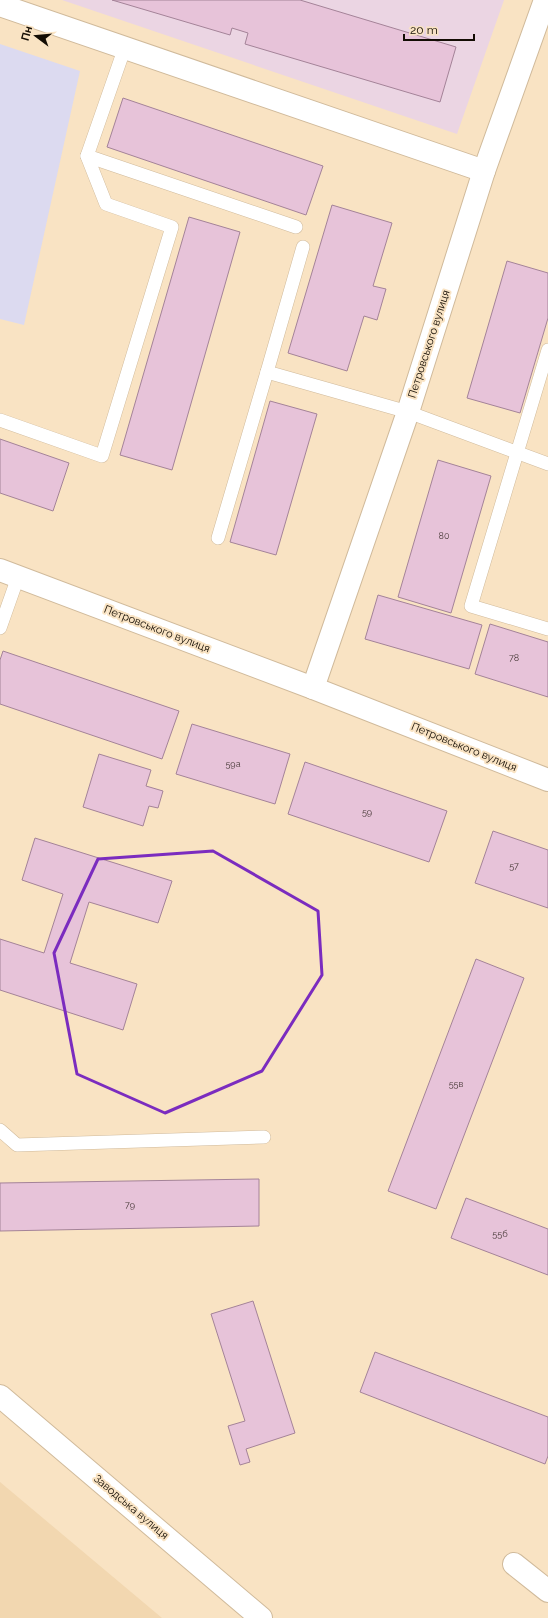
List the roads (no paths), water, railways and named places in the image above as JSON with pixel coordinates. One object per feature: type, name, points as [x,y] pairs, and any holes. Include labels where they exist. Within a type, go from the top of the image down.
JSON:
[{"type":"street","name":"Петровського вулиця","points":[[313,688],[408,412],[484,171],[545,0]]},
{"type":"street","points":[[0,5],[484,171]]},
{"type":"street","name":"Петровського вулиця","points":[[9,574],[313,688],[548,780]]},
{"type":"street","name":"Заводська вулиця","points":[[0,1396],[261,1618]]},
{"type":"street","points":[[514,1564],[548,1592]]},
{"type":"lane","points":[[0,420],[102,456],[172,227],[106,204],[88,156],[125,47]]},
{"type":"lane","points":[[88,156],[296,227]]},
{"type":"lane","points":[[218,538],[303,247]]},
{"type":"lane","points":[[548,350],[516,452],[471,606],[548,629]]},
{"type":"lane","points":[[266,372],[408,412],[548,464]]},
{"type":"lane","points":[[0,628],[9,574]]},
{"type":"lane","points":[[0,1130],[17,1145],[264,1137]]}]
